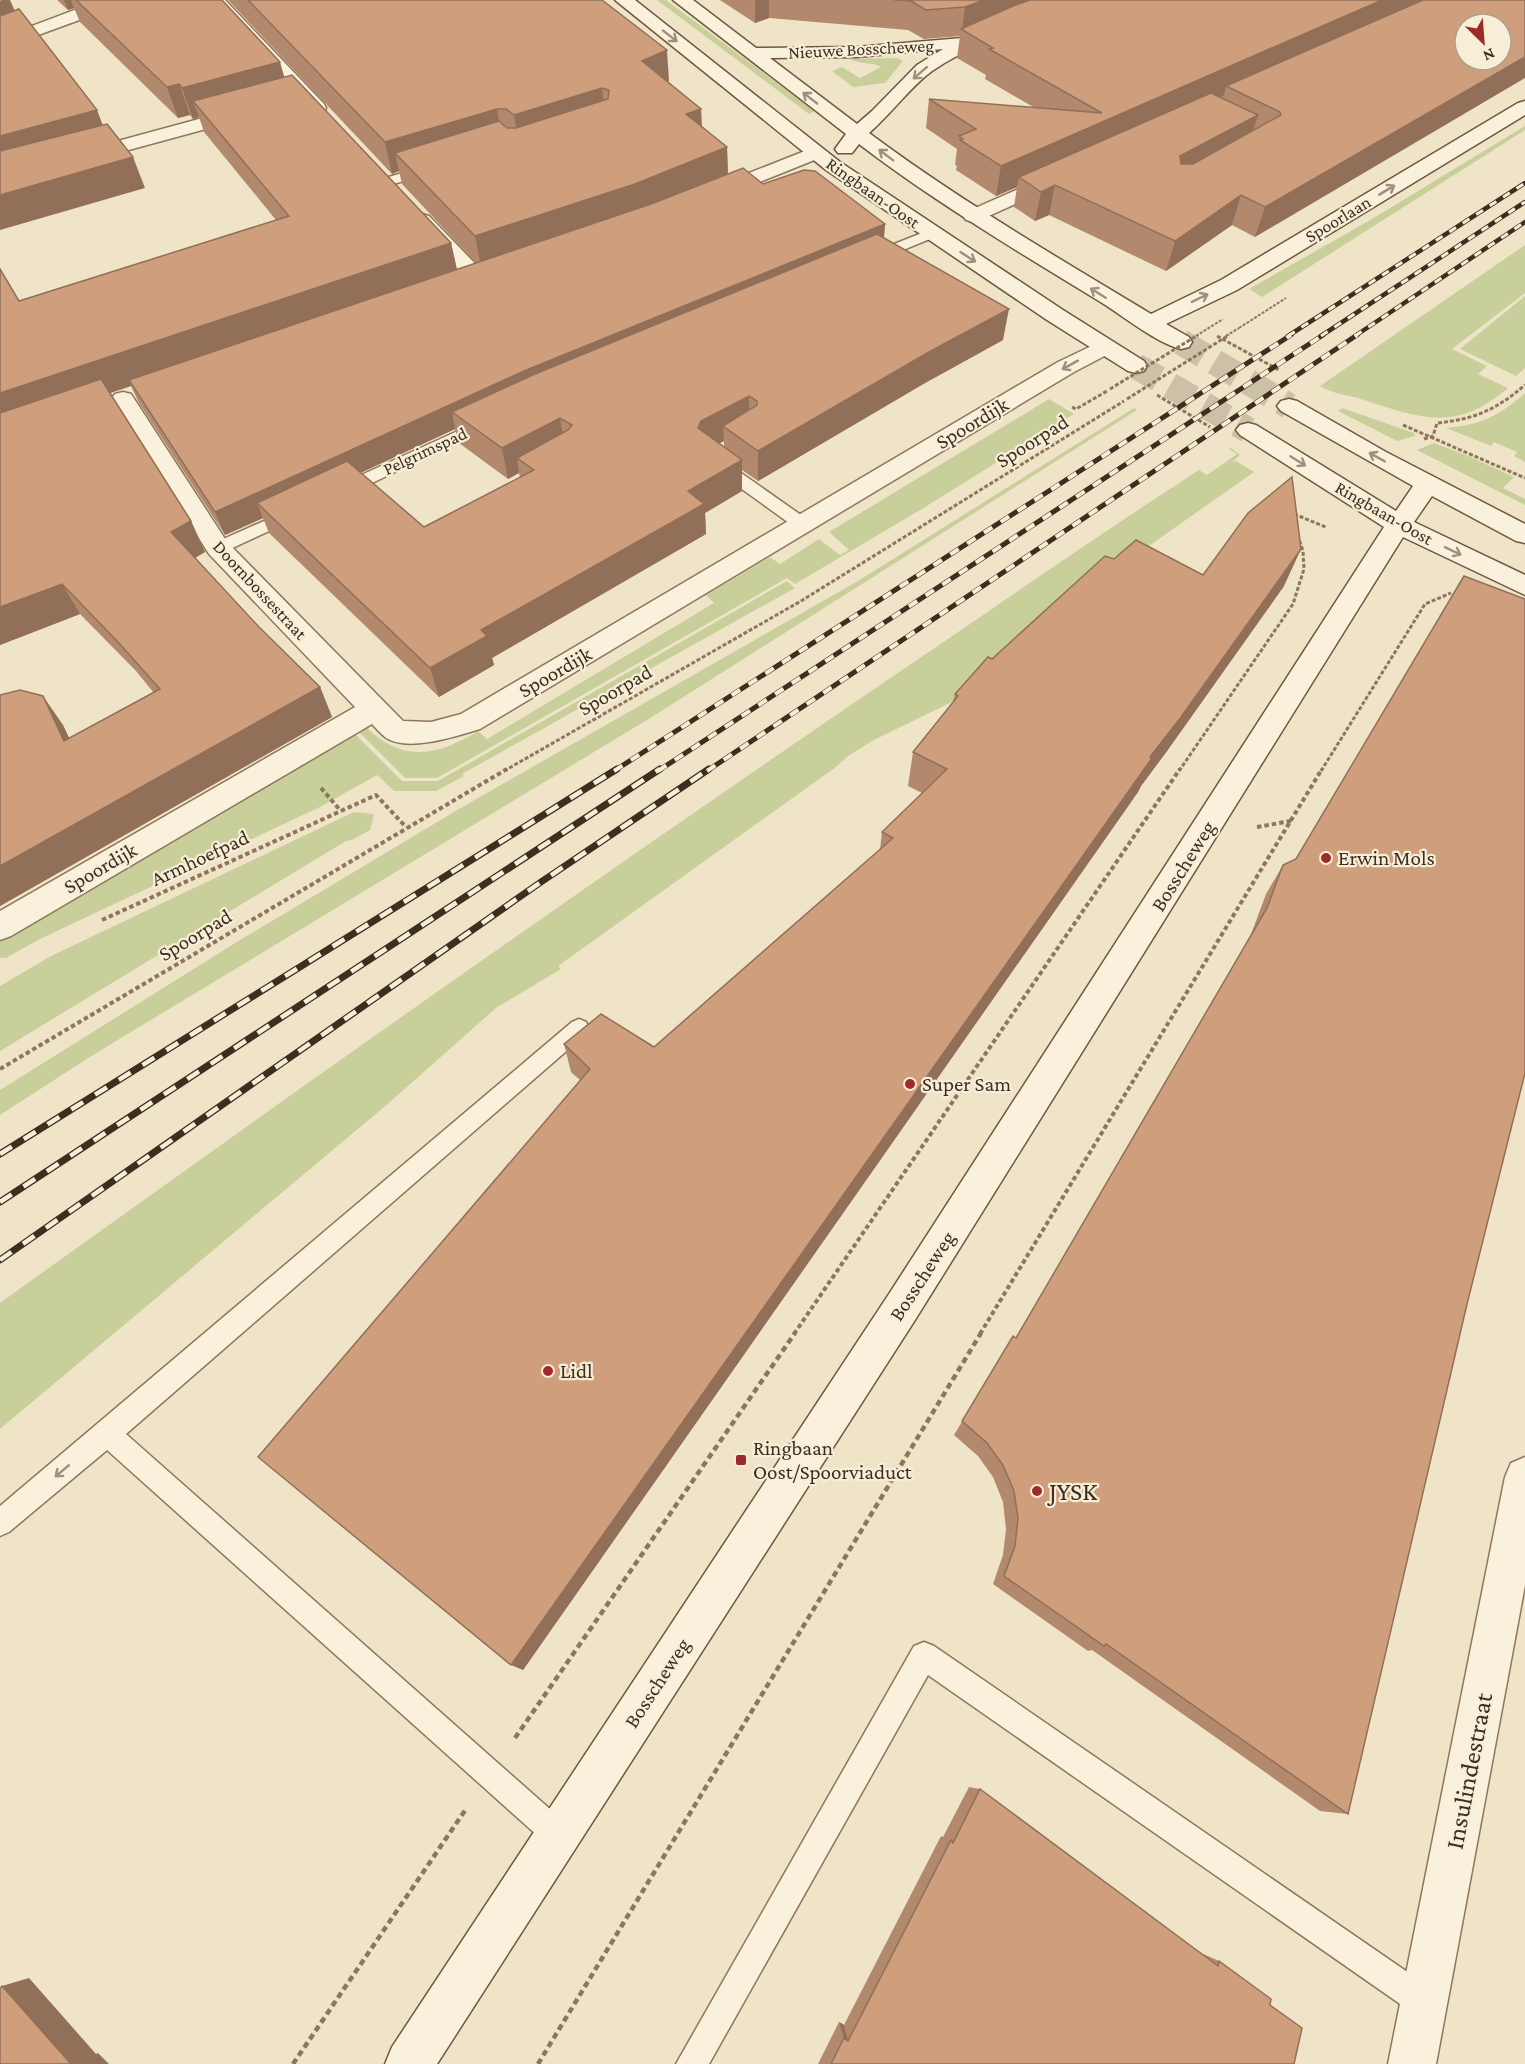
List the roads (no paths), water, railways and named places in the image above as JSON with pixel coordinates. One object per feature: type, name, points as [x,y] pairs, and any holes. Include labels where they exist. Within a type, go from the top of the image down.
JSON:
[{"type":"street","points":[[0,44],[117,0]]},
{"type":"street","points":[[215,0],[330,122]]},
{"type":"street","name":"Ringbaan-Oost","points":[[624,0],[815,153],[825,170],[932,233],[1136,366]]},
{"type":"street","name":"Ringbaan-Oost","points":[[682,0],[857,133],[973,216],[1181,342]]},
{"type":"street","name":"Nieuwe Bosscheweg","points":[[825,170],[857,133],[879,115],[923,69],[969,41],[1082,0]]},
{"type":"street","name":"Nieuwe Bosscheweg","points":[[753,53],[857,52],[969,41]]},
{"type":"street","points":[[283,102],[306,96]]},
{"type":"street","name":"Spoorlaan","points":[[1148,324],[1228,285],[1525,107]]},
{"type":"street","points":[[0,179],[260,108]]},
{"type":"street","name":"Nieuwe Bosscheweg","points":[[785,187],[702,203],[857,133]]},
{"type":"street","points":[[371,165],[477,279]]},
{"type":"street","points":[[973,216],[1074,171]]},
{"type":"street","points":[[455,286],[500,271]]},
{"type":"street","points":[[1024,295],[1148,324]]},
{"type":"street","name":"Spoordijk","points":[[0,927],[374,709],[396,731],[431,733],[470,722],[561,670],[1066,366],[1104,347]]},
{"type":"street","name":"Doornbossestraat","points":[[123,399],[218,548],[374,709]]},
{"type":"street","points":[[1289,406],[1525,535]]},
{"type":"street","name":"Ringbaan-Oost","points":[[1248,430],[1400,525],[1525,586]]},
{"type":"street","name":"Bosscheweg","points":[[409,2064],[908,1297],[1202,837],[1380,551],[1428,484]]},
{"type":"street","name":"Insulindestraat","points":[[1412,2064],[1525,1477]]},
{"type":"lane","points":[[387,182],[441,166]]},
{"type":"lane","points":[[858,264],[932,233]]},
{"type":"lane","name":"Pelgrimspad","points":[[331,495],[501,416]]},
{"type":"lane","points":[[719,451],[709,457],[802,524]]},
{"type":"lane","points":[[362,481],[374,492]]},
{"type":"lane","points":[[218,548],[300,510]]},
{"type":"lane","points":[[0,1522],[107,1434],[579,1028]]},
{"type":"lane","points":[[107,1434],[558,1835]]},
{"type":"lane","points":[[692,2064],[924,1656],[1424,2002]]},
{"type":"tunnel","points":[[1181,342],[1289,406]]},
{"type":"tunnel","points":[[1136,366],[1248,430]]},
{"type":"railway","points":[[1288,336],[1525,183]]},
{"type":"railway","points":[[1321,336],[1525,202]]},
{"type":"railway","points":[[1355,336],[1525,222]]},
{"type":"railway","points":[[614,771],[1291,335]]},
{"type":"railway","points":[[658,771],[1323,335]]},
{"type":"railway","points":[[707,771],[1357,335]]},
{"type":"railway","points":[[0,1154],[617,769]]},
{"type":"railway","points":[[0,1202],[660,769]]},
{"type":"railway","points":[[0,1260],[541,882],[709,769]]},
{"type":"place","name":"Erwin Mols","points":[[1326,858]]},
{"type":"place","name":"Super Sam","points":[[910,1084]]},
{"type":"place","name":"Lidl","points":[[548,1371]]},
{"type":"place","name":"Ringbaan Oost/Spoorviaduct","points":[[741,1460]]},
{"type":"place","name":"JYSK","points":[[1037,1491]]}]
